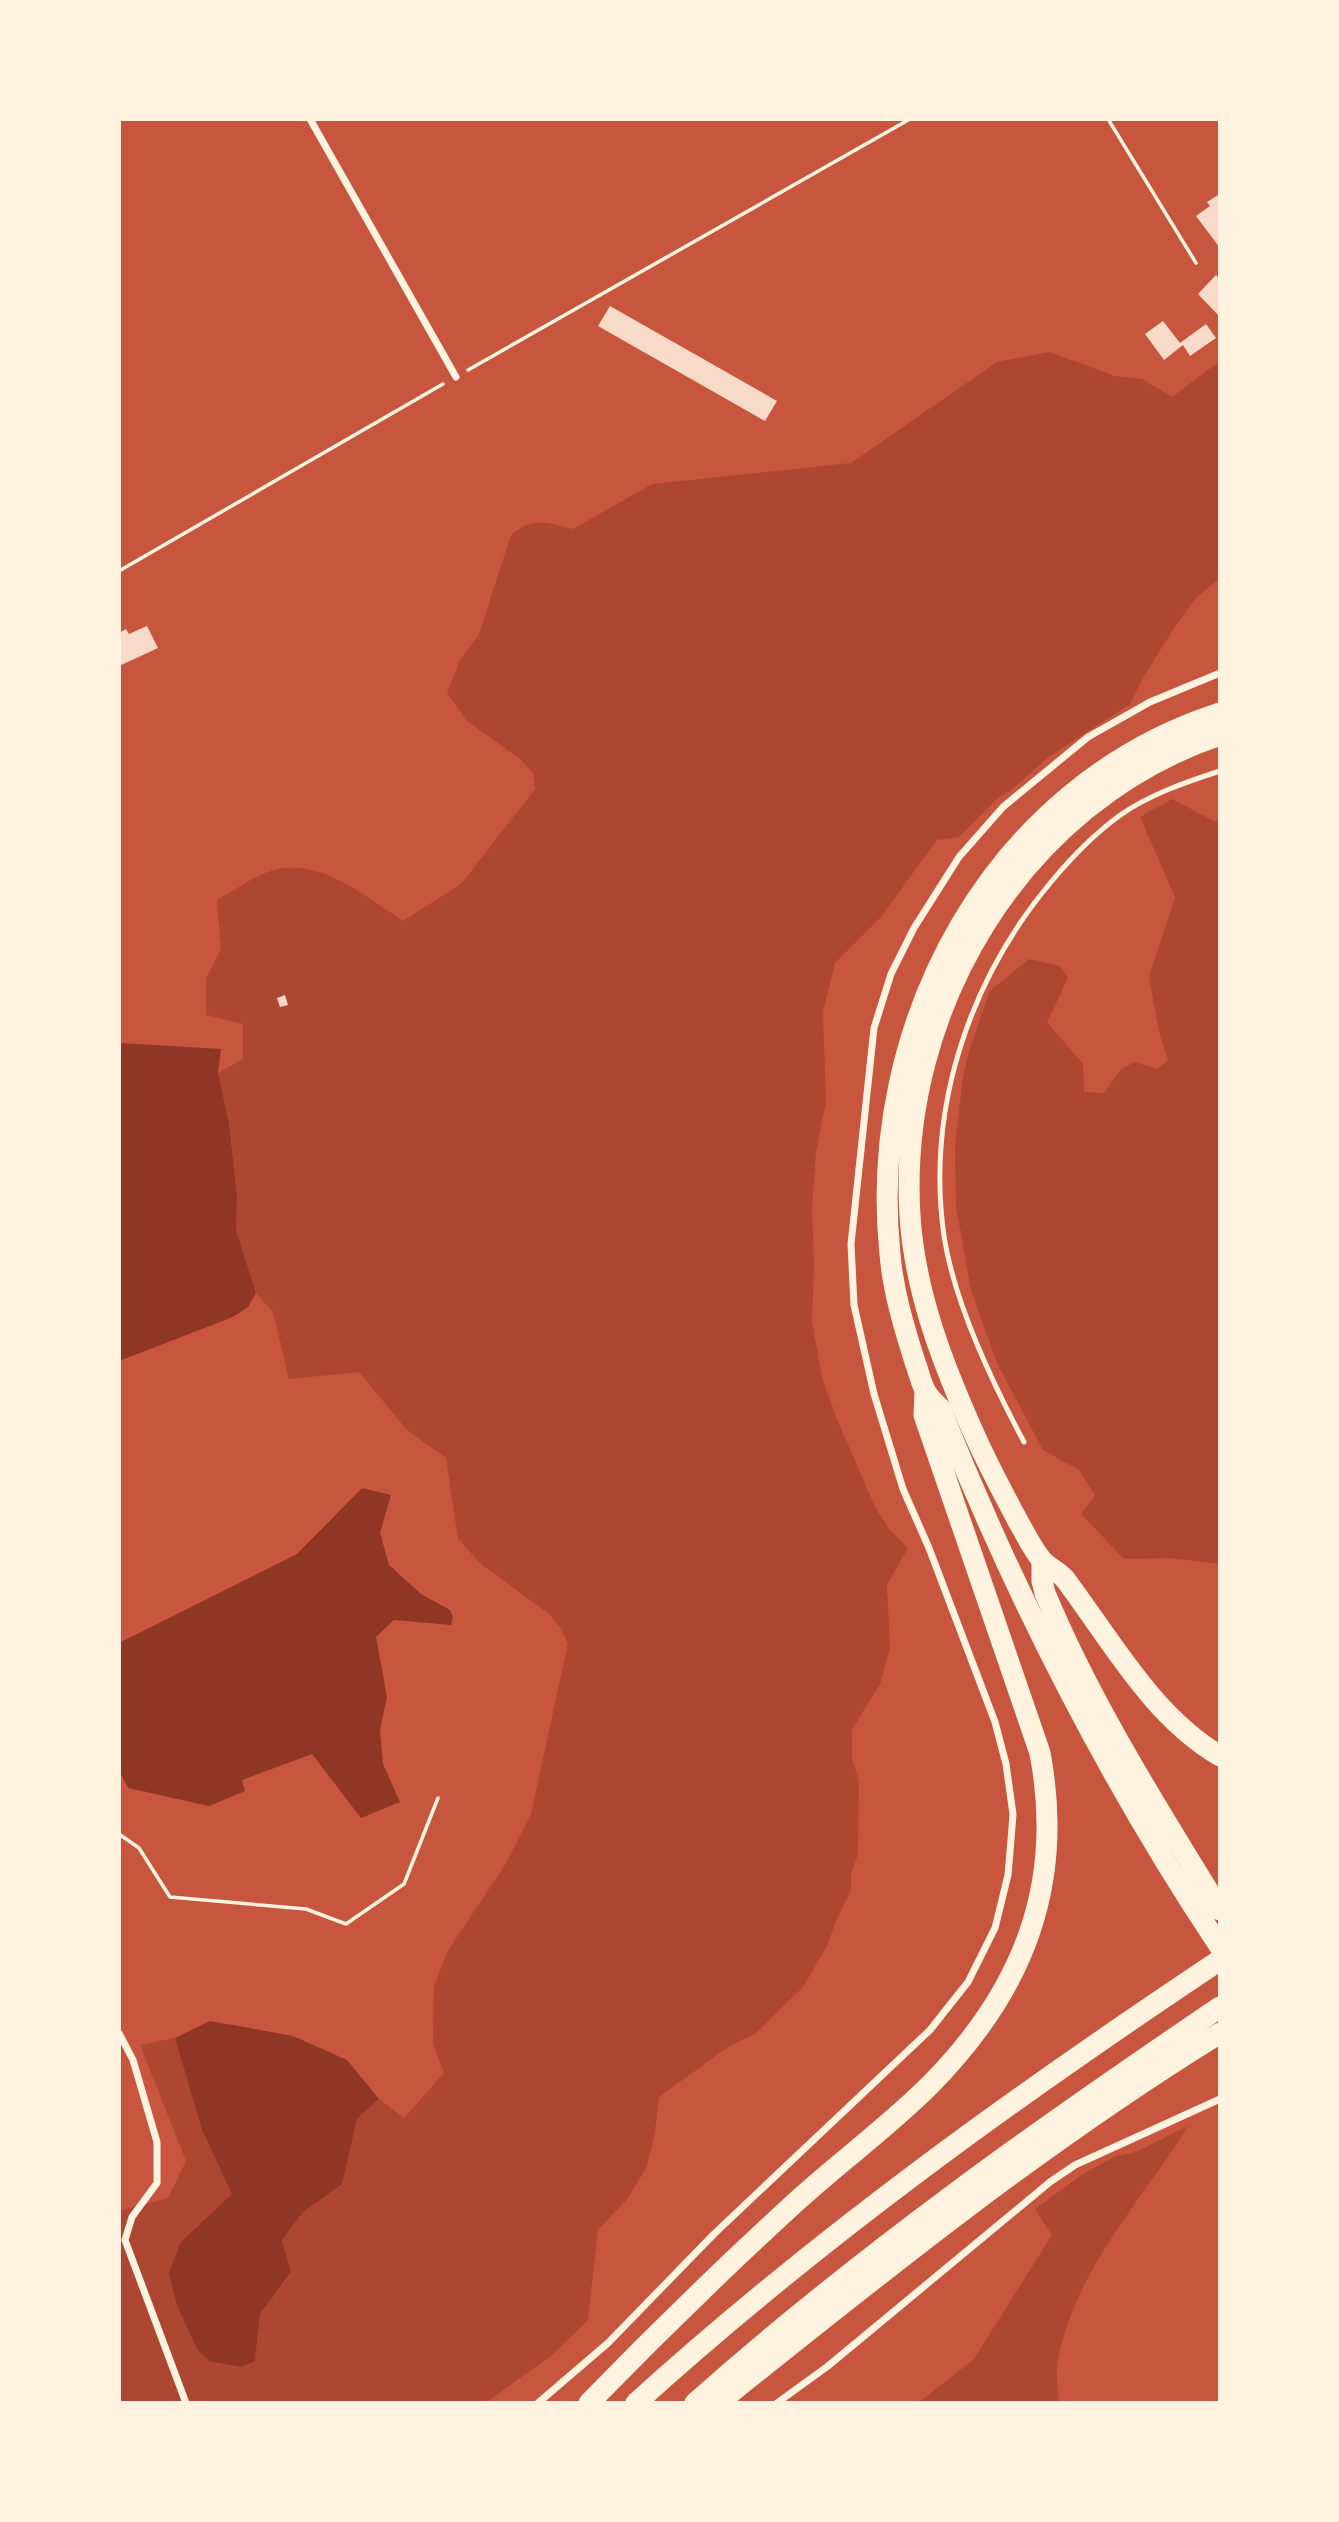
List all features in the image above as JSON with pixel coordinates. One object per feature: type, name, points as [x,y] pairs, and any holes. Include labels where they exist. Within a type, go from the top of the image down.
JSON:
[{"type":"highway","points":[[589,2403],[726,2266],[901,2111],[948,2065],[978,2030],[1009,1980],[1033,1923],[1048,1846],[1046,1796],[1040,1753],[924,1415],[925,1392],[897,1300],[891,1269],[886,1205],[890,1140],[902,1070],[915,1022],[935,970],[992,877],[1031,833],[1080,788],[1136,750],[1183,726],[1220,713]]},
{"type":"highway","points":[[1220,734],[1182,750],[1107,793],[1065,827],[1030,863],[992,912],[960,967],[934,1029],[920,1077],[911,1135],[909,1200],[917,1266],[939,1350],[996,1479],[1042,1561],[1065,1579],[1161,1707],[1191,1736],[1220,1756]]},
{"type":"highway","points":[[925,1392],[940,1408],[996,1539],[1070,1691],[1131,1801],[1220,1947]]},
{"type":"highway","points":[[1042,1561],[1045,1592],[1088,1682],[1148,1792],[1220,1910]]},
{"type":"highway","points":[[636,2403],[712,2335],[864,2212],[1022,2095],[1211,1965]]},
{"type":"highway","points":[[695,2403],[807,2308],[910,2226],[1064,2114],[1220,2007]]},
{"type":"highway","points":[[718,2403],[976,2200],[1102,2110],[1220,2033]]},
{"type":"street","points":[[310,119],[456,377]]},
{"type":"street","points":[[538,2403],[608,2343],[723,2225],[914,2046],[963,1989],[995,1928],[1004,1894],[1013,1814],[1006,1764],[986,1698],[929,1548],[899,1478],[874,1394],[854,1305],[851,1244],[874,1028],[891,974],[914,928],[959,857],[1003,807],[1095,733],[1150,702],[1220,673]]},
{"type":"street","points":[[119,2033],[133,2060],[157,2142],[157,2183],[132,2217],[125,2241],[186,2403]]},
{"type":"street","points":[[777,2403],[828,2366],[1013,2211],[1067,2171],[1120,2143],[1220,2099]]},
{"type":"lane","points":[[1024,1442],[999,1394],[978,1344],[944,1238],[940,1180],[942,1133],[950,1085],[964,1031],[1010,937],[1041,894],[1080,850],[1131,808],[1182,785],[1220,772]]},
{"type":"path","points":[[119,571],[910,119]]},
{"type":"path","points":[[1108,119],[1196,263]]},
{"type":"path","points":[[119,1834],[139,1848],[170,1897],[306,1909],[346,1924],[404,1884],[438,1798]]},
{"type":"shaded area","points":[[1050,352],[1115,376],[1142,379],[1172,397],[1220,361],[1220,578],[1196,598],[1174,628],[1130,704],[1050,756],[1010,791],[1000,796],[959,837],[937,840],[881,917],[835,963],[823,1012],[826,1101],[816,1152],[812,1208],[812,1322],[822,1377],[836,1417],[876,1509],[889,1529],[908,1548],[887,1585],[890,1647],[880,1684],[852,1730],[852,1758],[859,1781],[858,1854],[851,1874],[851,1890],[827,1946],[803,1987],[755,2034],[728,2047],[659,2097],[655,2133],[647,2166],[628,2198],[598,2230],[588,2320],[551,2356],[485,2403],[119,2403],[119,2211],[168,2198],[186,2161],[140,2045],[175,2038],[202,2130],[233,2194],[181,2242],[255,2361],[260,2314],[291,2273],[282,2240],[303,2212],[342,2184],[357,2119],[379,2099],[404,2118],[444,2073],[433,2044],[434,1987],[447,1952],[505,1865],[531,1814],[568,1643],[549,1614],[481,1564],[458,1539],[446,1458],[407,1430],[359,1372],[289,1379],[273,1312],[256,1293],[236,1230],[237,1196],[229,1123],[218,1073],[243,1059],[243,1024],[206,1015],[206,979],[221,949],[217,900],[265,873],[284,868],[302,868],[338,880],[403,921],[461,884],[535,789],[533,773],[521,760],[466,720],[447,693],[459,662],[479,634],[511,535],[519,529],[540,523],[573,529],[652,484],[851,463],[997,362]]},
{"type":"shaded area","points":[[1172,799],[1214,821],[1220,820],[1220,1564],[1169,1558],[1124,1559],[1081,1514],[1095,1495],[1079,1470],[1043,1450],[997,1363],[971,1290],[956,1207],[955,1146],[963,1076],[970,1048],[990,991],[1029,959],[1060,966],[1068,978],[1047,1022],[1083,1064],[1084,1092],[1104,1093],[1121,1069],[1135,1062],[1157,1069],[1168,1060],[1159,1032],[1149,976],[1175,897],[1140,817]]},
{"type":"shaded area","points":[[119,1043],[221,1049],[218,1073],[229,1123],[237,1196],[236,1230],[256,1293],[248,1307],[233,1317],[119,1361]]},
{"type":"shaded area","points":[[362,1488],[391,1495],[380,1533],[389,1565],[421,1594],[450,1610],[453,1617],[451,1625],[394,1620],[376,1637],[387,1697],[380,1730],[383,1764],[400,1802],[361,1818],[312,1754],[242,1780],[245,1791],[209,1806],[128,1788],[119,1770],[119,1643],[297,1554]]},
{"type":"shaded area","points":[[210,2021],[293,2036],[347,2060],[379,2099],[357,2119],[342,2184],[303,2212],[282,2240],[291,2272],[260,2314],[255,2361],[241,2367],[209,2361],[197,2349],[177,2305],[169,2273],[181,2242],[232,2194],[202,2130],[175,2038]]},
{"type":"shaded area","points":[[1188,2126],[1094,2266],[1079,2296],[1058,2360],[1059,2403],[918,2403],[974,2359],[1052,2235],[1035,2209],[1083,2174],[1116,2156],[1136,2152]]},
{"type":"building","points":[[1218,195],[1220,248],[1196,216],[1210,206],[1207,202]]},
{"type":"building","points":[[1216,275],[1220,279],[1220,317],[1198,294]]},
{"type":"building","points":[[610,306],[777,401],[765,421],[598,326]]},
{"type":"building","points":[[1163,321],[1180,343],[1206,324],[1216,338],[1190,356],[1183,345],[1164,360],[1145,334]]},
{"type":"building","points":[[147,626],[158,648],[119,666],[119,633],[126,629],[129,634]]},
{"type":"building","points":[[285,995],[288,1005],[280,1007],[277,998]]}]
